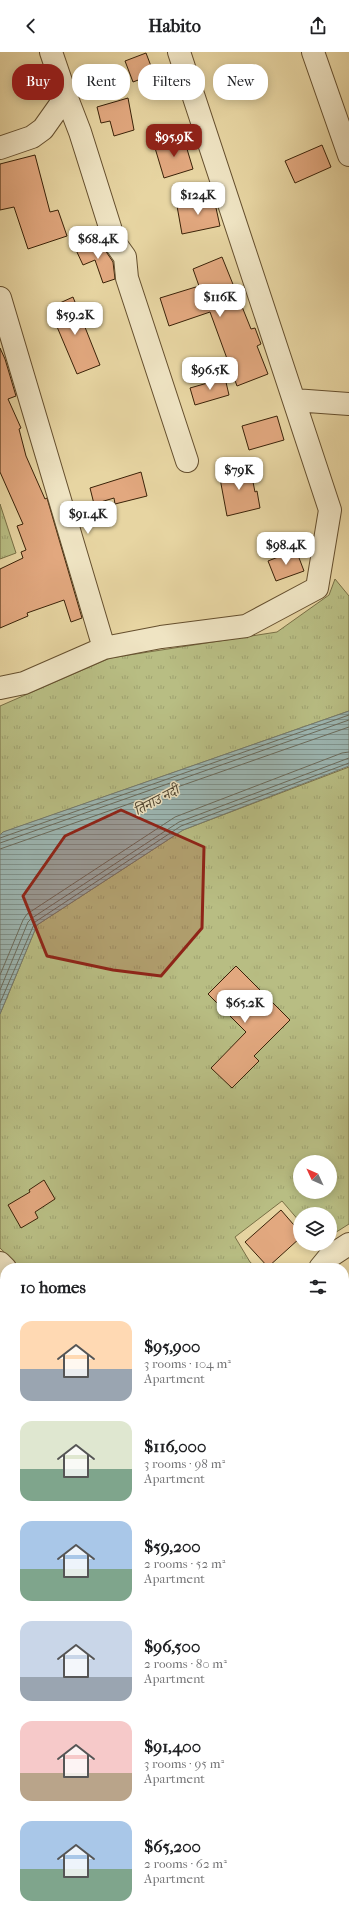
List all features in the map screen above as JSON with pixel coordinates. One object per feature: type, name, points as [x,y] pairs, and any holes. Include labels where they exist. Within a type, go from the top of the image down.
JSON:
[{"type":"street","points":[[51,52],[80,132],[116,243],[125,257],[127,278],[187,461]]},
{"type":"street","points":[[0,688],[24,682],[104,648],[160,638],[246,626],[317,588],[330,510],[179,52]]},
{"type":"street","points":[[313,52],[349,155]]},
{"type":"street","points":[[0,148],[32,136],[43,129],[60,105],[65,93]]},
{"type":"street","points":[[0,298],[104,648]]},
{"type":"street","points":[[294,400],[349,404]]},
{"type":"street","points":[[324,1263],[329,1257],[349,1244]]},
{"type":"highlighted area","points":[[121,810],[204,847],[202,928],[161,976],[113,970],[47,956],[23,896],[65,836]]},
{"type":"green space","points":[[0,504],[16,553],[0,559]]},
{"type":"green space","points":[[335,579],[349,596],[349,711],[4,832],[0,835],[0,706],[110,658],[277,632],[329,595]]},
{"type":"green space","points":[[349,767],[349,1224],[337,1232],[337,1207],[293,1207],[293,1214],[282,1201],[235,1237],[251,1263],[16,1263],[0,1248],[0,1014],[37,925],[183,830]]},
{"type":"water","name":"तिनाउ नदी","points":[[349,711],[349,766],[183,830],[37,925],[0,1014],[0,835],[3,832]]},
{"type":"building","points":[[146,53],[150,64],[138,64],[138,80],[133,82],[130,74],[130,64],[126,64],[125,61]]},
{"type":"building","points":[[121,100],[128,100],[134,130],[114,136],[110,121],[101,123],[97,107]]},
{"type":"building","points":[[184,139],[193,169],[164,178],[155,148]]},
{"type":"building","points":[[322,145],[331,167],[295,183],[285,161]]},
{"type":"building","points":[[35,155],[50,212],[58,210],[67,236],[28,249],[14,207],[0,210],[0,164]]},
{"type":"building","points":[[214,199],[220,226],[182,234],[177,206]]},
{"type":"building","points":[[101,239],[105,250],[113,262],[115,279],[103,283],[95,260],[83,265],[76,250]]},
{"type":"building","points":[[222,257],[251,329],[255,328],[261,344],[257,346],[268,374],[237,386],[210,312],[169,326],[160,298],[199,286],[193,269]]},
{"type":"building","points":[[73,297],[100,365],[77,374],[52,315],[54,314],[51,307]]},
{"type":"building","points":[[0,348],[5,359],[16,396],[8,399],[21,428],[19,429],[26,456],[45,499],[47,498],[82,618],[71,622],[64,600],[27,613],[28,616],[0,628],[0,569],[23,558],[21,552],[26,550],[17,526],[23,524],[0,472]]},
{"type":"building","points":[[225,378],[229,395],[195,405],[190,388]]},
{"type":"building","points":[[277,416],[284,440],[249,450],[242,426]]},
{"type":"building","points":[[250,467],[260,508],[227,516],[219,473]]},
{"type":"building","points":[[141,472],[147,496],[115,504],[114,498],[94,504],[90,488]]},
{"type":"building","points":[[296,550],[304,571],[276,581],[268,561]]},
{"type":"building","points":[[236,966],[290,1020],[254,1056],[259,1061],[232,1088],[211,1068],[246,1032],[208,994]]},
{"type":"building","points":[[44,1180],[55,1199],[35,1212],[38,1218],[21,1228],[8,1205],[30,1192],[29,1190]]},
{"type":"building","points":[[281,1210],[293,1224],[293,1244],[272,1263],[264,1263],[245,1242]]}]
